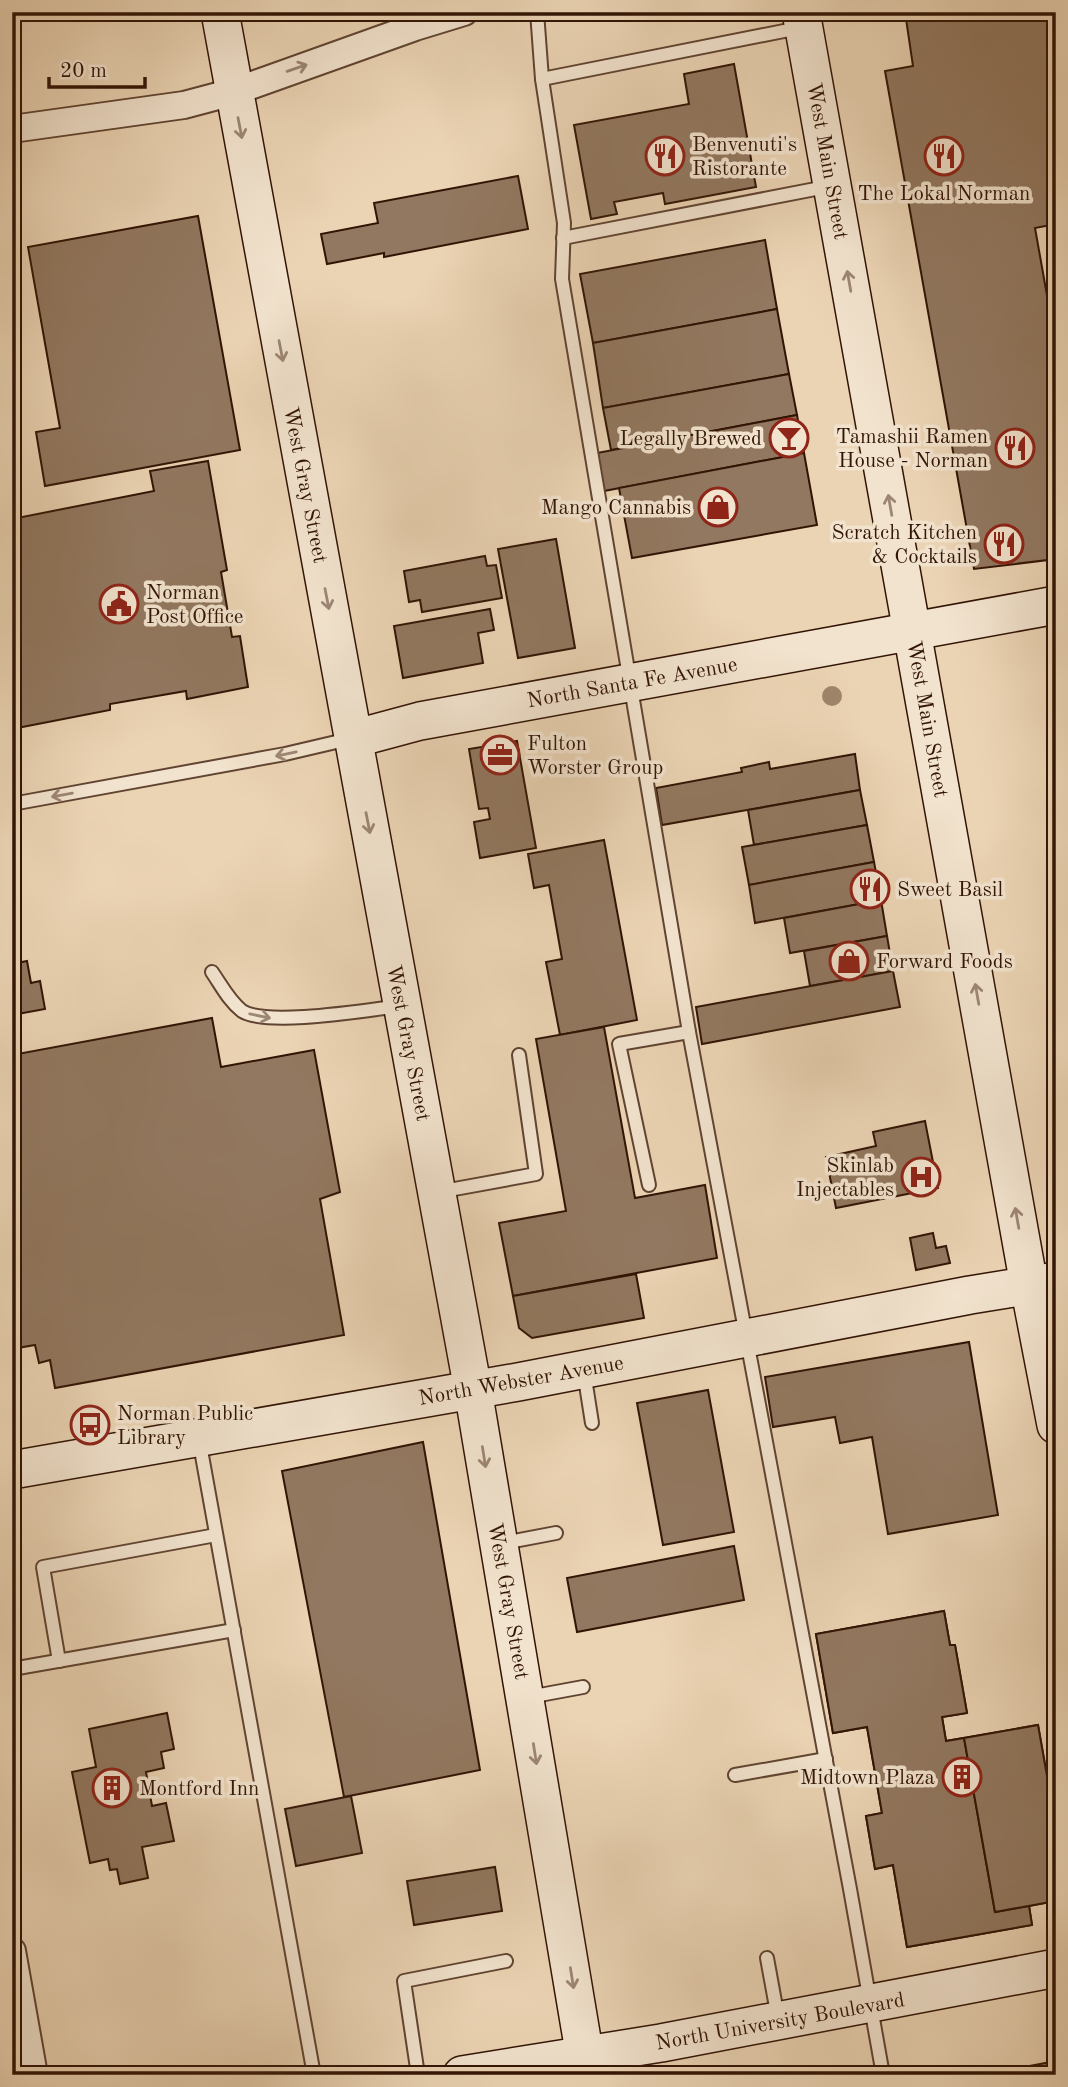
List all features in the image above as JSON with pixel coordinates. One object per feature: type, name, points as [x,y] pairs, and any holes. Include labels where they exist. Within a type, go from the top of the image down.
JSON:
[{"type":"main road","name":"West Gray Street","points":[[220,12],[438,1192],[587,2065]]},
{"type":"main road","name":"West Main Street","points":[[802,20],[912,629],[1042,1283],[1056,1425]]},
{"type":"main road","name":"North Santa Fe Avenue","points":[[353,738],[407,723],[1056,604]]},
{"type":"main road","name":"North Webster Avenue","points":[[12,1470],[473,1390],[1042,1283]]},
{"type":"main road","name":"North University Boulevard","points":[[462,2075],[587,2065],[661,2043],[1056,1968]]},
{"type":"street","points":[[12,129],[184,105],[233,92],[464,12]]},
{"type":"street","points":[[12,1951],[34,2075]]},
{"type":"lane","points":[[537,12],[542,79],[564,223],[562,279],[689,1032],[883,2075]]},
{"type":"lane","points":[[542,79],[802,20]]},
{"type":"lane","points":[[563,238],[832,186]]},
{"type":"lane","points":[[12,804],[285,754],[353,738]]},
{"type":"lane","points":[[212,972],[231,1001],[244,1012],[268,1018],[402,1006]]},
{"type":"lane","points":[[649,1185],[620,1044],[689,1032]]},
{"type":"lane","points":[[438,1192],[536,1174],[519,1055]]},
{"type":"lane","points":[[583,1370],[592,1423]]},
{"type":"lane","points":[[199,1439],[314,2075]]},
{"type":"lane","points":[[499,1544],[556,1533]]},
{"type":"lane","points":[[59,1661],[43,1567],[216,1535]]},
{"type":"lane","points":[[12,1669],[234,1630]]},
{"type":"lane","points":[[525,1698],[583,1687]]},
{"type":"lane","points":[[735,1775],[826,1759]]},
{"type":"lane","points":[[767,1958],[779,2022]]},
{"type":"lane","points":[[418,2075],[404,1981],[506,1961]]},
{"type":"building","points":[[905,12],[1056,12],[1056,224],[1035,228],[1048,301],[1056,299],[1056,559],[974,569],[885,71],[913,66]]},
{"type":"building","name":"Benvenuti's Ristorante","points":[[734,64],[756,187],[665,204],[663,193],[614,202],[617,214],[591,219],[574,125],[689,104],[684,74]]},
{"type":"building","points":[[518,176],[528,229],[384,257],[384,253],[327,264],[321,234],[378,223],[374,203]]},
{"type":"building","points":[[198,216],[240,450],[45,486],[36,432],[60,428],[28,247]]},
{"type":"building","points":[[765,240],[777,309],[593,343],[580,274]]},
{"type":"building","points":[[777,309],[789,374],[603,408],[593,343]]},
{"type":"building","points":[[789,374],[797,415],[611,450],[603,408]]},
{"type":"building","points":[[797,415],[804,453],[604,491],[597,453]]},
{"type":"building","name":"Mango Cannabis","points":[[804,453],[817,525],[632,558],[619,488]]},
{"type":"building","name":"Norman Post Office","points":[[208,461],[227,570],[221,572],[232,637],[240,636],[248,687],[187,699],[186,691],[110,704],[110,710],[12,729],[12,519],[154,491],[150,471]]},
{"type":"building","points":[[556,539],[575,648],[518,658],[498,549]]},
{"type":"building","points":[[485,556],[487,566],[496,565],[502,598],[422,612],[420,600],[409,602],[404,571]]},
{"type":"building","points":[[490,609],[494,630],[478,633],[483,663],[403,678],[394,626]]},
{"type":"building","points":[[517,741],[536,848],[480,858],[474,822],[490,819],[488,808],[479,809],[469,749]]},
{"type":"building","points":[[855,754],[860,790],[662,825],[656,788],[742,772],[741,768],[769,762],[770,769]]},
{"type":"building","points":[[860,790],[867,825],[754,845],[748,810]]},
{"type":"building","points":[[867,825],[874,862],[749,885],[742,847]]},
{"type":"building","points":[[604,840],[637,1020],[560,1035],[546,962],[562,959],[549,885],[534,888],[528,854]]},
{"type":"building","points":[[874,862],[881,900],[755,923],[749,885]]},
{"type":"building","points":[[881,900],[887,936],[790,953],[784,918]]},
{"type":"building","name":"Forward Foods","points":[[887,936],[893,971],[810,986],[804,951]]},
{"type":"building","points":[[27,961],[31,983],[40,981],[45,1009],[12,1015],[12,964]]},
{"type":"building","points":[[893,971],[900,1007],[702,1044],[696,1007]]},
{"type":"building","points":[[212,1018],[221,1067],[314,1050],[340,1192],[320,1199],[344,1335],[55,1388],[50,1360],[39,1363],[35,1345],[12,1349],[12,1055]]},
{"type":"building","points":[[604,1027],[635,1198],[705,1185],[717,1258],[513,1296],[499,1223],[566,1211],[536,1039]]},
{"type":"building","points":[[925,1121],[938,1188],[836,1208],[826,1157],[876,1146],[873,1132]]},
{"type":"building","points":[[933,1233],[936,1248],[946,1246],[950,1263],[916,1270],[910,1238]]},
{"type":"building","points":[[636,1274],[644,1318],[532,1338],[519,1328],[513,1296]]},
{"type":"building","points":[[969,1342],[998,1515],[888,1534],[872,1437],[840,1443],[835,1417],[773,1427],[765,1377]]},
{"type":"building","points":[[708,1390],[734,1532],[663,1545],[637,1403]]},
{"type":"building","points":[[423,1442],[480,1770],[344,1797],[282,1471]]},
{"type":"building","points":[[734,1546],[744,1600],[577,1632],[567,1578]]},
{"type":"building","name":"Midtown Plaza","points":[[944,1611],[950,1645],[955,1645],[967,1713],[942,1717],[946,1741],[1038,1725],[1056,1827],[1056,1901],[1029,1906],[1032,1925],[907,1947],[893,1865],[875,1869],[866,1816],[882,1813],[867,1727],[833,1733],[816,1634]]},
{"type":"building","name":"Midtown Plaza","points":[[944,1611],[950,1645],[955,1645],[967,1713],[942,1717],[946,1741],[964,1738],[995,1912],[1029,1906],[1032,1925],[907,1947],[893,1865],[875,1869],[866,1816],[882,1813],[867,1727],[833,1733],[816,1634]]},
{"type":"building","name":"Montford Inn","points":[[167,1713],[174,1749],[161,1752],[164,1768],[146,1772],[152,1806],[166,1803],[174,1841],[142,1847],[148,1878],[120,1884],[117,1869],[110,1870],[108,1859],[90,1863],[72,1772],[96,1767],[89,1729]]},
{"type":"building","points":[[1038,1725],[1056,1827],[1056,1901],[995,1912],[964,1738]]},
{"type":"building","points":[[351,1796],[362,1853],[296,1866],[285,1809]]},
{"type":"building","points":[[495,1867],[502,1911],[414,1925],[407,1881]]},
{"type":"building","points":[[1056,2061],[1056,2075],[981,2075]]},
{"type":"place","name":"Benvenuti's Ristorante","points":[[665,156]]},
{"type":"place","name":"The Lokal Norman","points":[[944,156]]},
{"type":"place","name":"Legally Brewed","points":[[789,438]]},
{"type":"place","name":"Tamashii Ramen House - Norman","points":[[1015,448]]},
{"type":"place","name":"Mango Cannabis","points":[[718,507]]},
{"type":"place","name":"Scratch Kitchen & Cocktails","points":[[1004,544]]},
{"type":"place","name":"Norman Post Office","points":[[119,604]]},
{"type":"place","name":"Fulton Worster Group","points":[[500,755]]},
{"type":"place","name":"Sweet Basil","points":[[870,889]]},
{"type":"place","name":"Forward Foods","points":[[849,961]]},
{"type":"place","name":"Skinlab Injectables","points":[[921,1177]]},
{"type":"place","name":"Norman Public Library","points":[[90,1425]]},
{"type":"place","name":"Midtown Plaza","points":[[962,1777]]},
{"type":"place","name":"Montford Inn","points":[[112,1788]]}]
